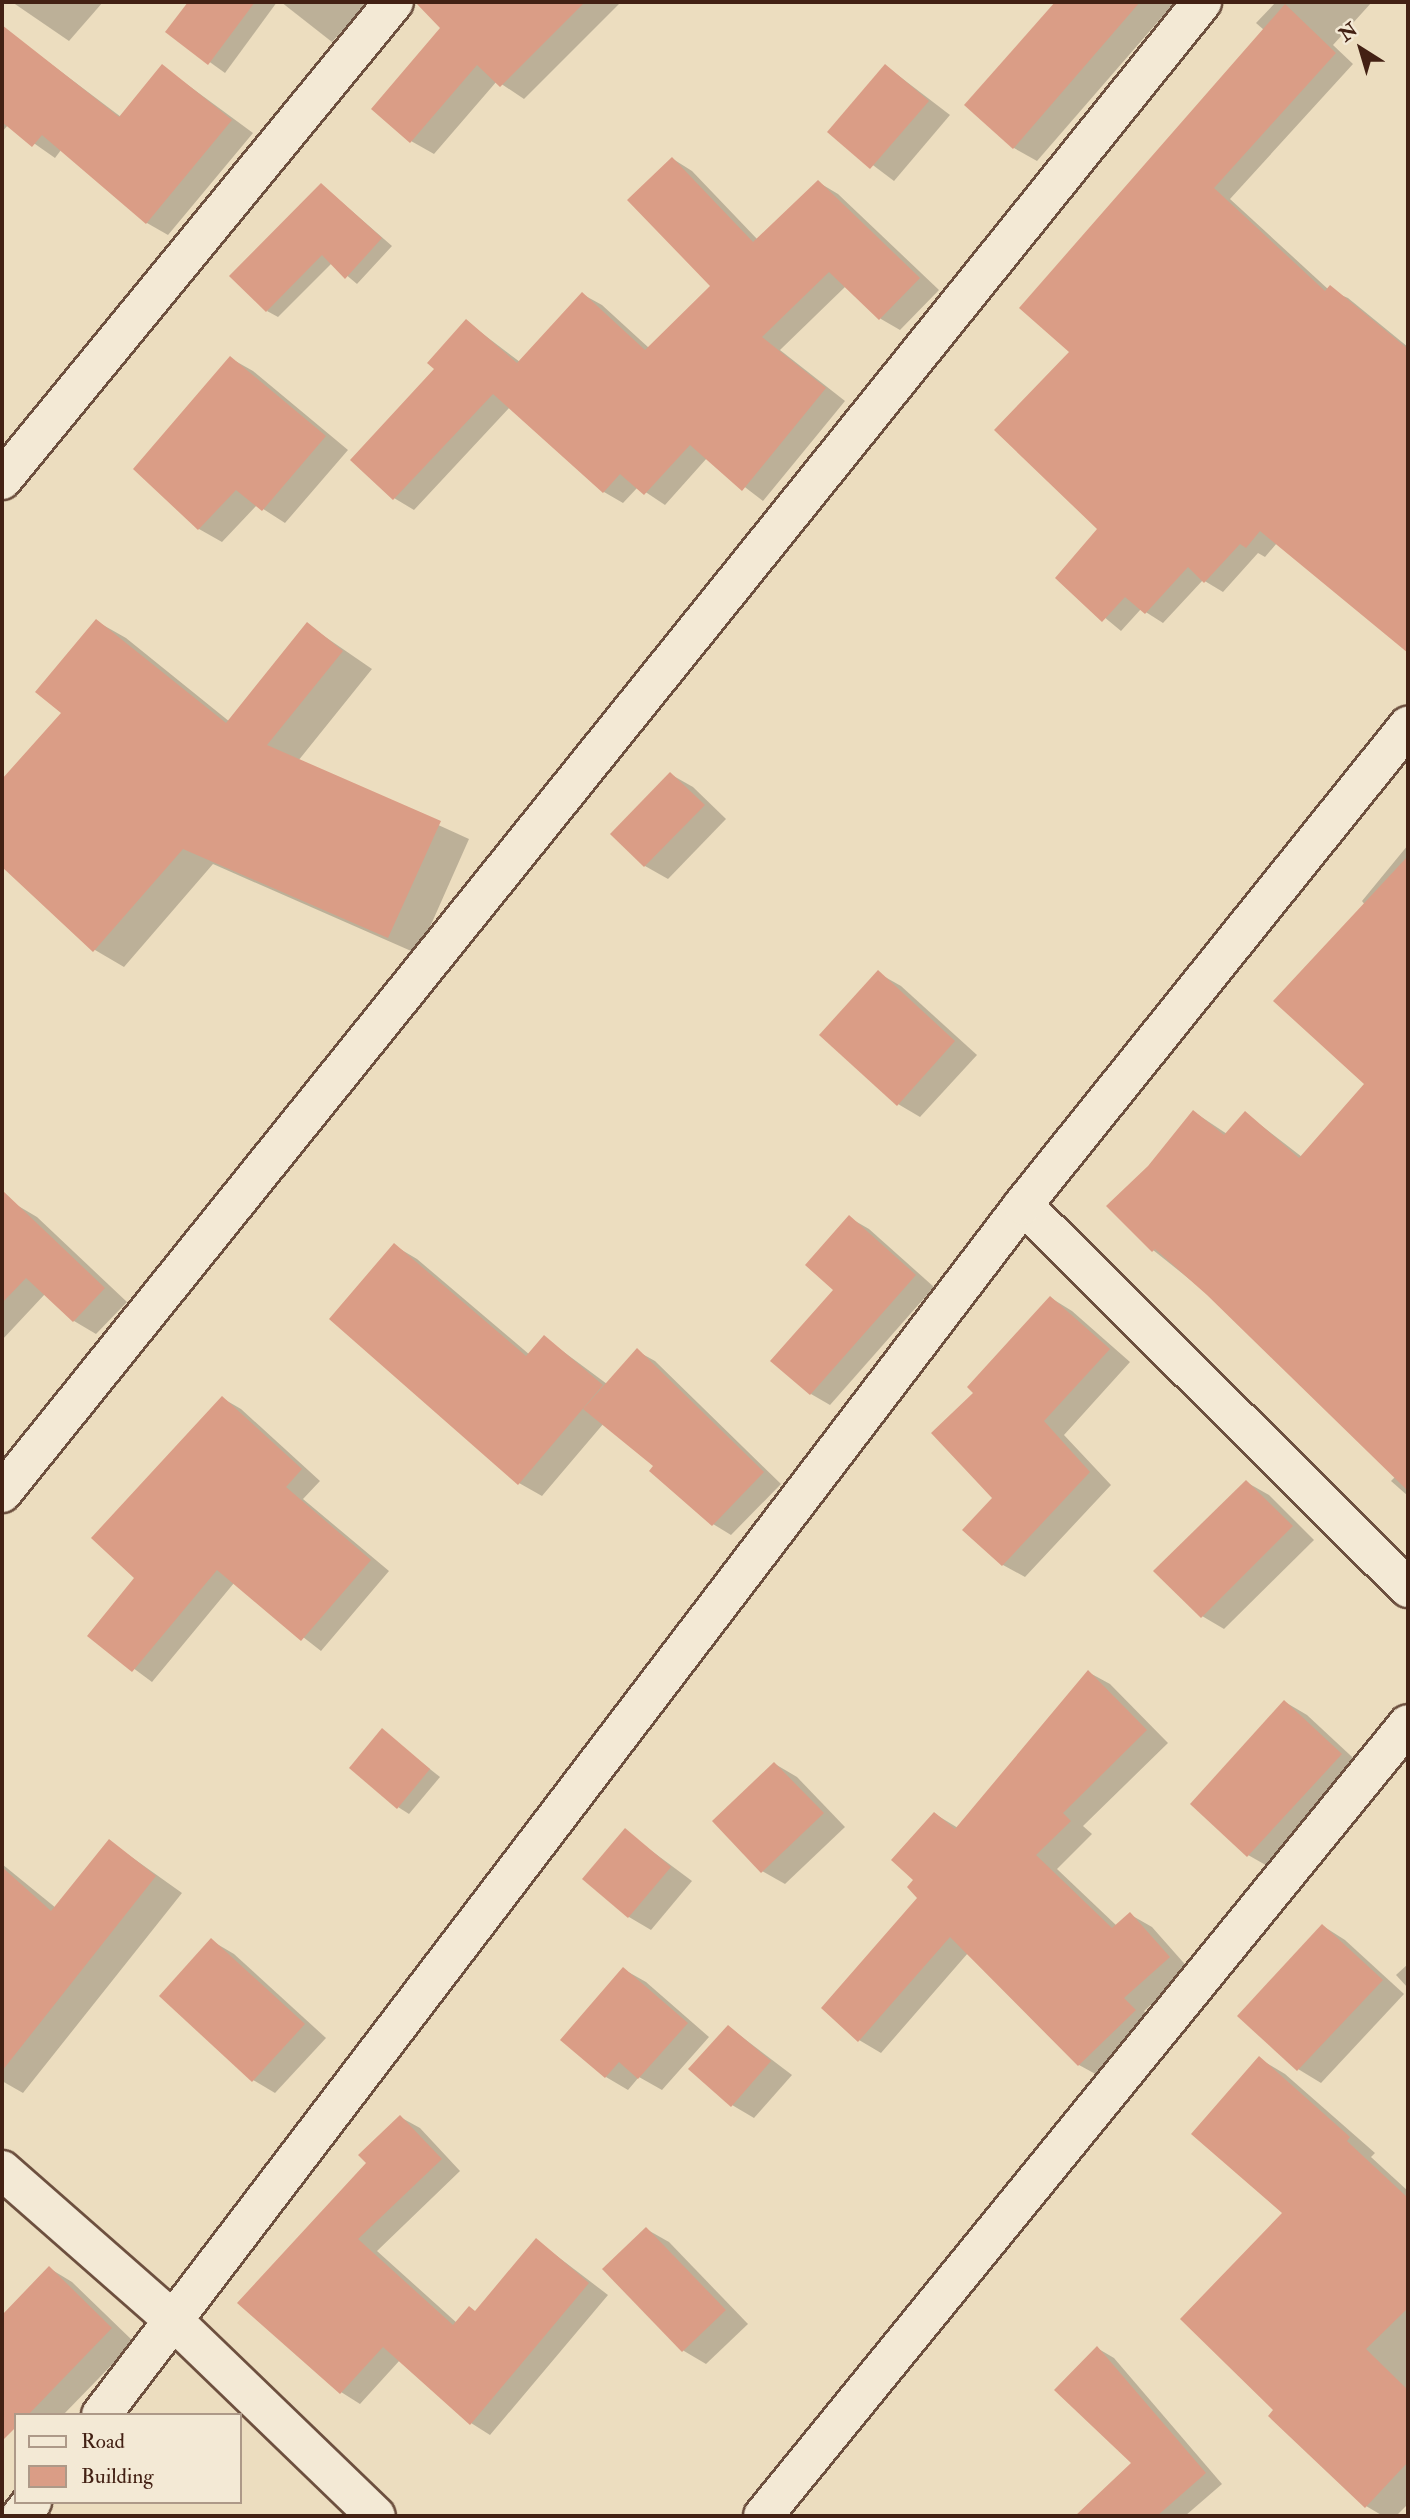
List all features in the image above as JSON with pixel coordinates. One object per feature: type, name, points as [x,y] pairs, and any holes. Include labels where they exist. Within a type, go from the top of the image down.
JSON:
[{"type":"street","points":[[2,480],[394,2]]},
{"type":"street","points":[[2,1493],[1202,2]]},
{"type":"street","points":[[103,2413],[175,2322],[1023,1205],[1408,726]]},
{"type":"street","points":[[1023,1205],[1408,1588]]},
{"type":"street","points":[[763,2516],[1408,1724]]},
{"type":"street","points":[[2,2170],[175,2322],[376,2516]]},
{"type":"building","points":[[188,2],[255,2],[208,65],[165,32]]},
{"type":"building","points":[[415,2],[585,2],[500,87],[477,65],[410,143],[371,109],[440,28]]},
{"type":"building","points":[[1055,2],[1140,2],[1013,149],[964,105]]},
{"type":"building","points":[[1285,4],[1336,53],[1214,188],[1325,291],[1330,285],[1408,349],[1408,653],[1260,531],[1246,548],[1240,544],[1204,583],[1188,567],[1145,614],[1125,597],[1102,622],[1055,578],[1097,529],[994,430],[1069,352],[1019,308]]},
{"type":"building","points":[[2,25],[119,117],[162,64],[232,120],[146,224],[42,135],[32,147],[2,122]]},
{"type":"building","points":[[885,64],[929,101],[870,169],[827,132]]},
{"type":"building","points":[[672,157],[753,242],[818,180],[920,278],[879,320],[829,272],[762,337],[826,388],[742,491],[690,445],[644,495],[620,474],[603,493],[493,394],[393,500],[350,460],[434,369],[427,363],[466,319],[517,363],[582,292],[645,350],[710,286],[627,200]]},
{"type":"building","points":[[321,183],[382,238],[345,279],[322,255],[266,312],[229,276]]},
{"type":"building","points":[[230,356],[326,436],[262,511],[236,490],[198,530],[133,469]]},
{"type":"building","points":[[96,619],[226,723],[307,622],[343,651],[267,745],[441,821],[388,938],[183,849],[93,952],[2,867],[2,779],[61,713],[35,692]]},
{"type":"building","points":[[670,772],[705,805],[644,867],[610,834]]},
{"type":"building","points":[[1408,856],[1408,1491],[1207,1295],[1155,1249],[1152,1252],[1106,1206],[1148,1166],[1193,1110],[1224,1135],[1245,1111],[1299,1158],[1364,1084],[1273,1001]]},
{"type":"building","points":[[878,970],[955,1041],[897,1106],[819,1035]]},
{"type":"building","points":[[2,1190],[105,1288],[73,1322],[26,1278],[2,1303]]},
{"type":"building","points":[[849,1215],[916,1275],[810,1395],[770,1361],[833,1290],[805,1265]]},
{"type":"building","points":[[394,1243],[526,1356],[544,1335],[603,1385],[518,1485],[329,1319]]},
{"type":"building","points":[[1050,1296],[1110,1349],[1044,1421],[1090,1472],[1002,1566],[962,1530],[992,1498],[931,1433],[973,1393],[967,1387]]},
{"type":"building","points":[[637,1348],[764,1472],[712,1526],[649,1471],[653,1466],[583,1409]]},
{"type":"building","points":[[222,1396],[302,1469],[286,1487],[371,1560],[301,1641],[217,1570],[132,1672],[87,1636],[134,1578],[91,1538]]},
{"type":"building","points":[[1246,1480],[1293,1526],[1201,1618],[1153,1571]]},
{"type":"building","points":[[1088,1670],[1147,1730],[1063,1813],[1071,1821],[1036,1855],[1112,1928],[1130,1912],[1170,1957],[1124,1998],[1136,2010],[1078,2066],[950,1937],[858,2042],[821,2008],[917,1898],[907,1887],[913,1880],[891,1860],[934,1812],[955,1829]]},
{"type":"building","points":[[1284,1700],[1342,1754],[1247,1857],[1190,1804]]},
{"type":"building","points":[[382,1728],[430,1769],[397,1809],[349,1768]]},
{"type":"building","points":[[774,1762],[824,1813],[761,1873],[712,1821]]},
{"type":"building","points":[[625,1828],[671,1867],[628,1918],[582,1879]]},
{"type":"building","points":[[109,1839],[156,1876],[2,2071],[2,1867],[51,1911]]},
{"type":"building","points":[[1322,1924],[1383,1980],[1297,2071],[1237,2016]]},
{"type":"building","points":[[211,1938],[305,2024],[252,2082],[159,1996]]},
{"type":"building","points":[[623,1967],[688,2023],[638,2079],[619,2062],[605,2078],[560,2040]]},
{"type":"building","points":[[728,2025],[771,2061],[731,2107],[688,2069]]},
{"type":"building","points":[[1259,2056],[1350,2137],[1347,2141],[1408,2198],[1408,2308],[1366,2349],[1408,2390],[1408,2462],[1365,2508],[1268,2416],[1273,2410],[1180,2319],[1282,2213],[1191,2134]]},
{"type":"building","points":[[400,2115],[442,2159],[358,2239],[453,2325],[469,2306],[475,2311],[536,2238],[589,2283],[470,2425],[383,2347],[340,2394],[237,2303],[366,2163],[358,2155]]},
{"type":"building","points":[[646,2227],[726,2310],[682,2352],[602,2269]]},
{"type":"building","points":[[49,2266],[112,2328],[30,2413],[14,2413],[14,2429],[2,2441],[2,2315]]},
{"type":"building","points":[[1097,2346],[1206,2473],[1157,2516],[1075,2516],[1131,2463],[1054,2390]]}]
